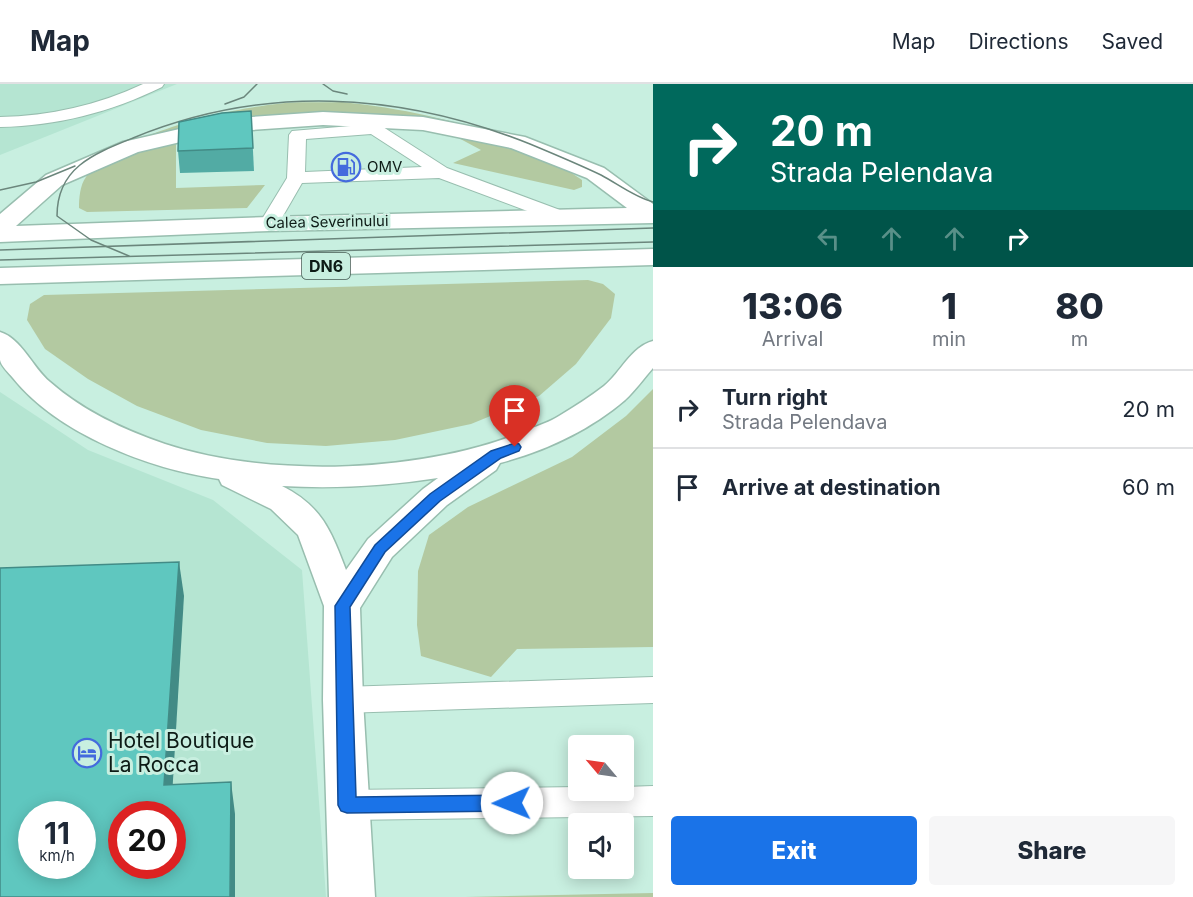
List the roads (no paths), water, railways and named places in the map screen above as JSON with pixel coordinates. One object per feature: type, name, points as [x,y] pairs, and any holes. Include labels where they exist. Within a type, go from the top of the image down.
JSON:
[{"type":"main road","points":[[504,117],[546,133],[591,158],[623,181],[652,215]]},
{"type":"main road","points":[[0,227],[36,182],[51,170],[81,150],[144,122]]},
{"type":"main road","name":"Calea Severinului","points":[[0,234],[269,224],[652,215]]},
{"type":"main road","name":"DN6","points":[[0,276],[653,256]]},
{"type":"main road","points":[[0,341],[35,386],[92,425],[159,454],[214,467],[328,478],[397,475],[496,455],[552,433],[601,404],[637,374],[653,350]]},
{"type":"main road","points":[[342,606],[380,548],[435,497],[496,455]]},
{"type":"main road","points":[[214,467],[283,501],[314,529],[342,606],[343,700],[352,897]]},
{"type":"lane","points":[[0,122],[24,122],[65,117],[156,84]]},
{"type":"lane","points":[[269,224],[296,178],[298,135],[374,129],[441,172],[561,217]]},
{"type":"lane","points":[[296,178],[441,172]]},
{"type":"lane","points":[[343,700],[653,690]]},
{"type":"lane","points":[[347,805],[653,801]]},
{"type":"tram line","points":[[225,104],[244,97],[257,84]]},
{"type":"tram line","points":[[323,84],[333,91],[347,94]]},
{"type":"tram line","points":[[106,246],[91,240],[57,216],[63,186],[70,174],[80,165],[104,150],[182,121],[232,109],[282,102],[332,101],[382,105],[432,114],[481,127],[575,163],[653,202]]},
{"type":"tram line","points":[[0,190],[36,182],[75,166]]},
{"type":"tram line","points":[[106,246],[653,228]]},
{"type":"tram line","points":[[0,260],[653,242]]},
{"type":"tram line","points":[[0,250],[106,246]]},
{"type":"tram line","points":[[106,246],[129,256]]},
{"type":"place","name":"OMV","points":[[346,167]]},
{"type":"place","name":"Hotel Boutique La Rocca","points":[[87,753]]}]
